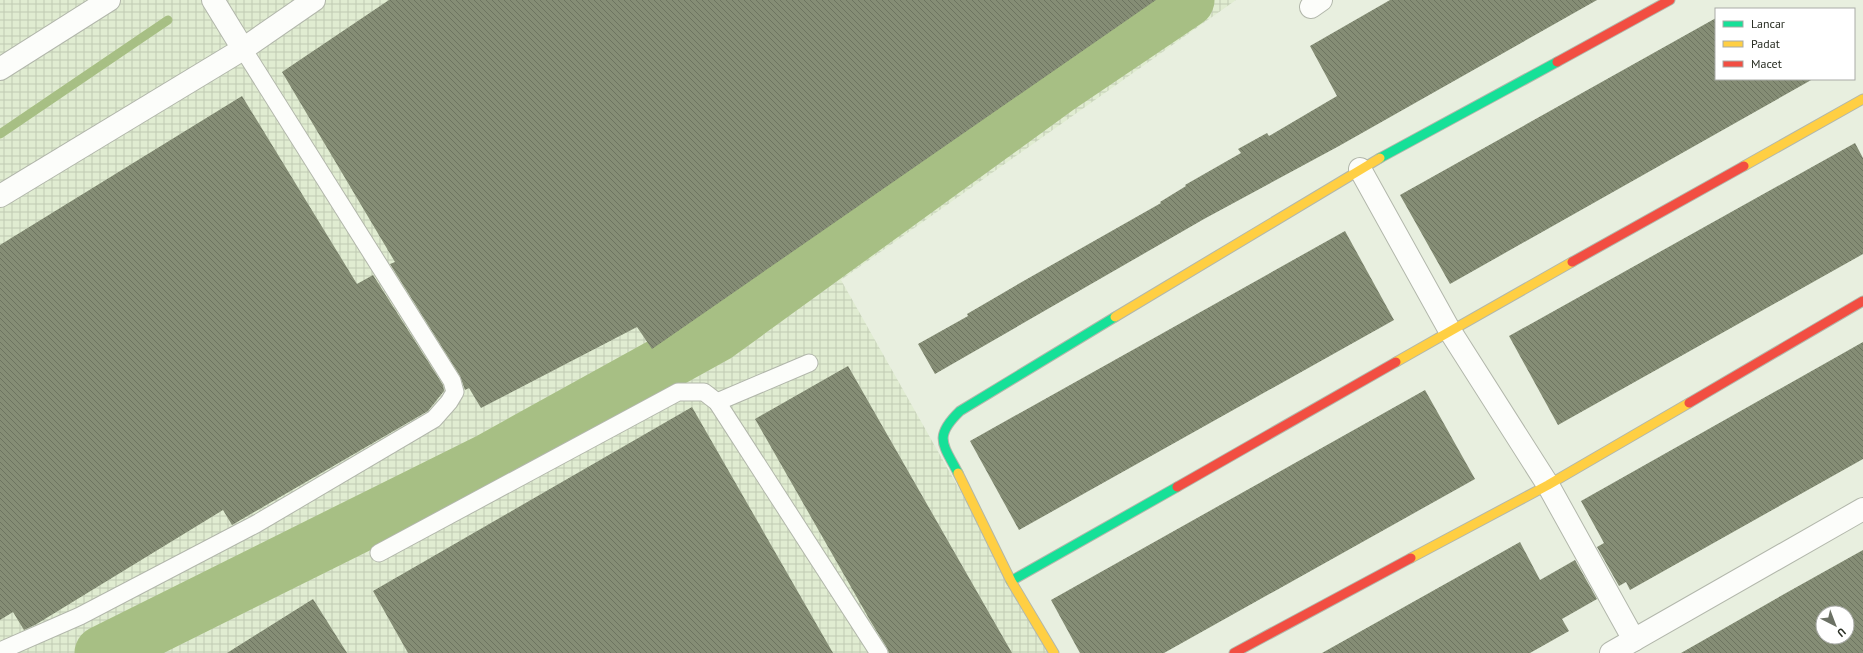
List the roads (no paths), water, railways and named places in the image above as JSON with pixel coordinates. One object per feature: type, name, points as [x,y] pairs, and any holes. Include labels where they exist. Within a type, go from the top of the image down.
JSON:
[{"type":"street","points":[[0,69],[109,0]]},
{"type":"street","points":[[213,0],[243,49]]},
{"type":"street","points":[[0,196],[243,49],[314,0]]},
{"type":"street","points":[[1054,653],[1011,581],[944,445],[941,435],[947,424],[960,411],[1360,169],[1670,0]]},
{"type":"street","points":[[1011,581],[1450,331],[1863,99]]},
{"type":"street","points":[[1360,169],[1450,331],[1548,485],[1634,640]]},
{"type":"street","points":[[1234,653],[1548,485],[1863,301]]},
{"type":"street","points":[[1611,653],[1863,509]]},
{"type":"lane","points":[[0,651],[80,616],[256,524],[434,419],[449,402],[455,392],[452,381],[243,49]]},
{"type":"lane","points":[[717,402],[809,363]]},
{"type":"lane","points":[[379,553],[678,392],[704,392],[717,402],[879,653]]},
{"type":"waterway","points":[[102,653],[490,460],[716,335],[1058,87],[1187,0]]},
{"type":"waterway","points":[[0,134],[168,20]]}]
